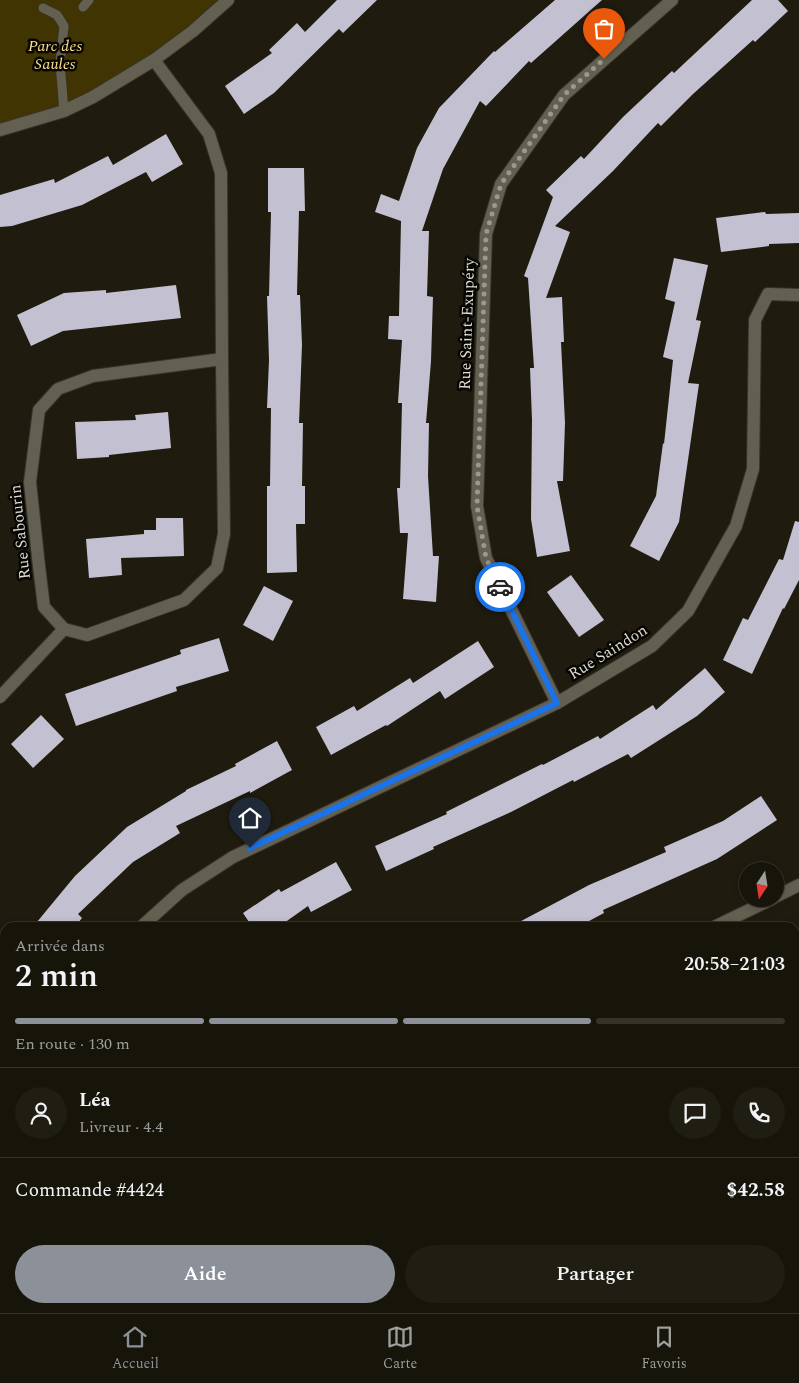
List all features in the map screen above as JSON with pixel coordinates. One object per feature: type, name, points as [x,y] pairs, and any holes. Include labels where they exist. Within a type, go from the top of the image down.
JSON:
[{"type":"street","points":[[0,130],[64,111],[92,97],[154,60],[193,31],[228,0]]},
{"type":"street","name":"Rue Saint-Exupéry","points":[[557,703],[486,558],[477,506],[486,234],[501,184],[564,95],[672,0]]},
{"type":"street","points":[[0,697],[64,629],[87,635],[184,600],[217,568],[224,534],[221,173],[209,134],[154,60]]},
{"type":"street","name":"Rue Saindon","points":[[147,922],[182,890],[232,857],[557,703],[652,646],[688,612],[736,526],[753,469],[755,320],[768,294],[799,295]]},
{"type":"street","name":"Rue Sabourin","points":[[64,629],[44,607],[39,566],[30,482],[39,410],[58,389],[93,376],[222,359]]},
{"type":"street","points":[[784,893],[799,885]]},
{"type":"street","points":[[724,922],[753,908]]},
{"type":"lane","points":[[43,8],[58,15],[64,26],[60,63],[64,111]]},
{"type":"green space","name":"Parc des Saules","points":[[0,0],[228,0],[93,97],[0,130]]},
{"type":"building","points":[[337,0],[377,0],[343,33],[339,29],[274,93],[244,114],[225,86],[272,53],[269,50],[297,23],[305,32]]},
{"type":"building","points":[[555,0],[602,0],[531,63],[529,61],[486,106],[480,101],[443,169],[422,231],[429,231],[427,296],[433,297],[431,361],[426,423],[429,423],[428,476],[433,556],[439,556],[436,602],[403,599],[408,533],[400,533],[397,488],[400,488],[402,403],[398,403],[402,340],[388,339],[389,316],[399,316],[401,221],[375,212],[381,194],[399,201],[417,148],[439,108],[494,51]]},
{"type":"building","points":[[752,0],[778,0],[788,11],[755,42],[753,40],[693,94],[661,126],[658,123],[613,171],[555,226],[570,232],[546,298],[562,297],[564,342],[561,342],[565,423],[563,481],[557,481],[570,551],[537,557],[531,519],[532,420],[530,368],[534,368],[528,278],[524,276],[553,197],[546,190],[581,156],[584,159],[623,117],[672,71],[674,73]]},
{"type":"building","points":[[166,134],[183,164],[152,182],[146,172],[82,205],[12,226],[0,227],[0,195],[54,179],[55,183],[108,156],[113,165]]},
{"type":"building","points":[[268,168],[304,168],[305,211],[299,211],[297,295],[300,295],[302,345],[299,423],[303,423],[302,486],[305,486],[305,524],[296,524],[297,572],[267,573],[267,486],[270,486],[271,408],[267,408],[269,360],[267,296],[269,296],[271,212],[268,212]]},
{"type":"building","points":[[765,212],[766,214],[799,213],[799,243],[769,244],[769,246],[721,252],[716,218]]},
{"type":"building","points":[[674,258],[708,265],[696,320],[701,321],[688,383],[699,384],[679,522],[659,561],[630,546],[656,496],[664,444],[673,360],[663,357],[675,302],[665,299]]},
{"type":"building","points":[[176,285],[181,318],[63,331],[31,346],[17,315],[64,293],[106,290],[106,293]]},
{"type":"building","points":[[168,412],[171,448],[109,455],[109,457],[77,459],[75,422],[136,420],[135,415]]},
{"type":"building","points":[[156,518],[183,518],[184,556],[121,558],[122,575],[89,578],[86,539],[144,534],[144,530],[156,530]]},
{"type":"building","points":[[795,521],[799,522],[799,580],[783,608],[752,674],[723,660],[743,618],[748,620],[779,559],[783,560]]},
{"type":"building","points":[[571,575],[604,620],[579,637],[547,592]]},
{"type":"building","points":[[264,586],[293,601],[273,641],[243,625]]},
{"type":"building","points":[[219,638],[229,671],[176,687],[177,691],[76,726],[65,694],[181,654],[180,650]]},
{"type":"building","points":[[478,641],[494,667],[445,699],[440,691],[387,726],[331,755],[316,727],[354,706],[357,711],[410,678],[413,683]]},
{"type":"building","points":[[705,668],[725,692],[697,716],[631,758],[628,754],[574,782],[573,780],[511,812],[433,847],[434,849],[386,871],[375,846],[447,814],[446,812],[598,736],[600,739],[653,705],[656,710]]},
{"type":"building","points":[[41,715],[64,739],[33,768],[11,744]]},
{"type":"building","points":[[277,741],[292,770],[250,793],[250,791],[176,826],[180,833],[133,862],[78,914],[82,918],[79,922],[37,922],[75,876],[127,827],[186,790],[236,766],[235,764]]},
{"type":"building","points":[[761,796],[777,820],[717,859],[603,910],[604,913],[587,922],[519,922],[589,885],[666,852],[664,847],[723,821]]},
{"type":"building","points":[[336,862],[352,890],[311,912],[308,906],[285,922],[249,922],[243,913],[279,889],[281,892]]},
{"type":"way so far","points":[[500,587],[486,558],[477,506],[486,234],[501,184],[564,95],[604,59]]},
{"type":"route","points":[[250,848],[557,703],[500,587]]}]
